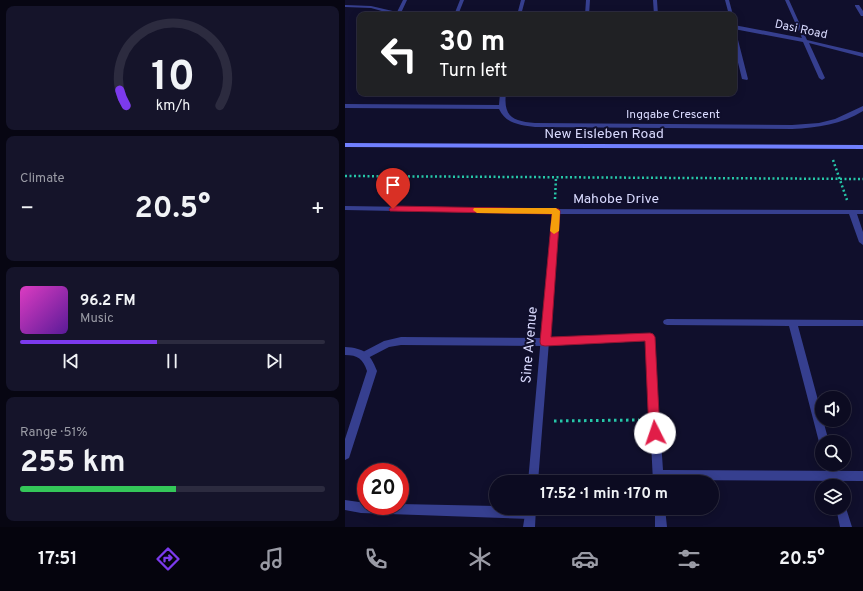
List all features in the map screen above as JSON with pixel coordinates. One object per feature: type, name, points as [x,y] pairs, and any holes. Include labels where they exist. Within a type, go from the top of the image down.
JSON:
[{"type":"main road","name":"New Eisleben Road","points":[[345,145],[863,147]]},
{"type":"street","points":[[401,12],[405,0]]},
{"type":"street","points":[[457,12],[462,0]]},
{"type":"street","points":[[520,12],[523,0]]},
{"type":"street","points":[[587,12],[588,0]]},
{"type":"street","points":[[655,0],[656,12]]},
{"type":"street","points":[[727,0],[730,12]]},
{"type":"street","points":[[787,0],[807,41],[822,78]]},
{"type":"street","points":[[345,6],[371,7],[389,12]]},
{"type":"street","points":[[857,6],[863,15]]},
{"type":"street","name":"Dasi Road","points":[[737,28],[807,41],[863,55]]},
{"type":"street","points":[[737,48],[745,79]]},
{"type":"street","points":[[345,106],[501,107],[503,96]]},
{"type":"street","name":"Ingqabe Crescent","points":[[501,107],[507,118],[513,121],[535,125],[784,127],[811,126],[827,123],[844,118],[863,108]]},
{"type":"street","name":"Mahobe Drive","points":[[345,208],[555,207],[863,212]]},
{"type":"street","name":"Sine Avenue","points":[[534,475],[555,207]]},
{"type":"street","points":[[852,212],[863,242]]},
{"type":"street","points":[[667,322],[863,323]]},
{"type":"street","points":[[793,323],[822,435]]},
{"type":"street","points":[[364,356],[387,344],[401,341],[545,342],[650,337],[653,419],[658,475]]},
{"type":"street","points":[[345,351],[357,351],[364,356],[369,360],[372,371],[345,455]]},
{"type":"street","points":[[846,479],[863,476]]},
{"type":"street","points":[[719,479],[815,481]]},
{"type":"street","points":[[345,505],[361,508],[489,510]]},
{"type":"street","points":[[529,527],[530,515]]},
{"type":"street","points":[[660,515],[661,527]]},
{"type":"street","points":[[843,515],[846,527]]},
{"type":"path","points":[[828,147],[852,212]]},
{"type":"path","points":[[345,176],[863,179]]},
{"type":"path","points":[[555,207],[556,178]]},
{"type":"path","points":[[538,421],[653,419]]},
{"type":"slow traffic","points":[[477,210],[556,211],[554,231]]},
{"type":"route","points":[[393,209],[556,211],[545,342],[650,337],[653,419],[655,433]]}]
